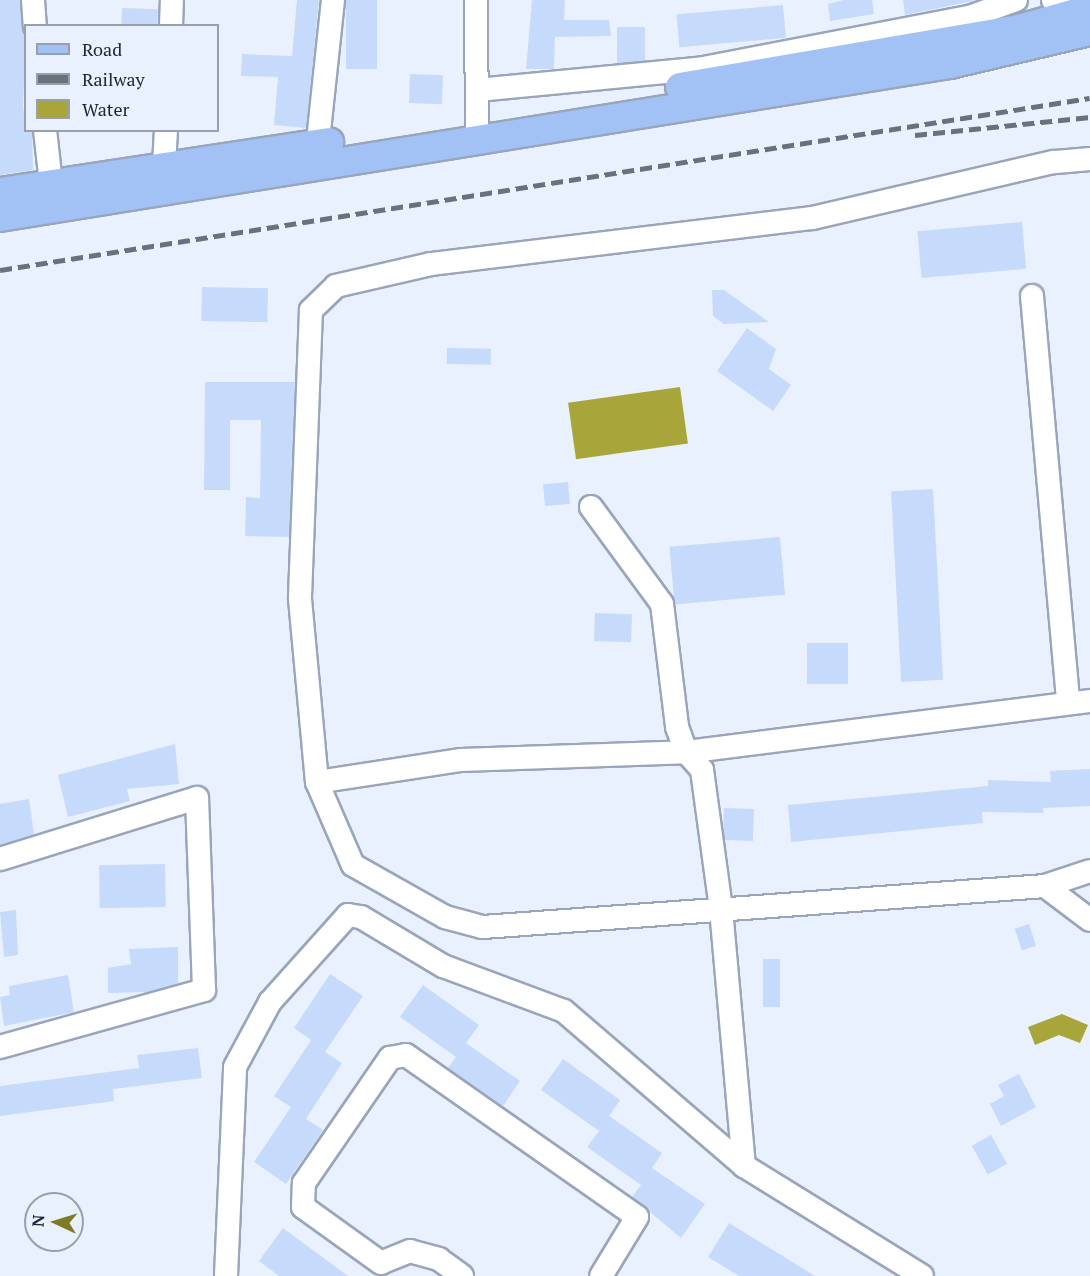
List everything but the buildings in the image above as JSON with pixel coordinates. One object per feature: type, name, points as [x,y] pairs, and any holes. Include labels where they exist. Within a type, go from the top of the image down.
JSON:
[{"type":"main road","points":[[477,129],[1019,29],[1090,8]]},
{"type":"main road","points":[[0,192],[52,195],[477,129],[950,64],[1090,31]]},
{"type":"main road","points":[[0,217],[52,195]]},
{"type":"street","points":[[33,0],[35,24]]},
{"type":"street","points":[[171,24],[172,0]]},
{"type":"street","points":[[316,154],[333,0]]},
{"type":"street","points":[[476,0],[477,129]]},
{"type":"street","points":[[478,90],[698,69],[972,16],[1016,0]]},
{"type":"street","points":[[1053,0],[1090,8]]},
{"type":"street","points":[[45,132],[52,195]]},
{"type":"street","points":[[164,179],[166,132]]},
{"type":"street","points":[[1090,159],[1053,162],[812,218],[431,264],[336,286],[311,310],[300,599],[317,782],[353,865],[445,917],[483,927],[1045,886],[1090,872]]},
{"type":"street","points":[[317,782],[461,760],[686,752],[1079,702],[1032,296]]},
{"type":"street","points":[[591,507],[662,604],[677,727],[686,752],[702,770],[722,909],[744,1166]]},
{"type":"street","points":[[0,859],[197,798],[204,990],[0,1047]]},
{"type":"street","points":[[1045,886],[1090,920]]},
{"type":"street","points":[[226,1276],[235,1067],[270,1002],[348,915],[360,917],[443,966],[564,1011],[744,1166],[922,1276]]},
{"type":"street","points":[[462,1276],[439,1259],[410,1251],[381,1263],[303,1207],[304,1184],[390,1058],[406,1054],[638,1217],[601,1276]]},
{"type":"water","points":[[680,387],[688,443],[576,459],[568,403]]},
{"type":"water","points":[[1062,1014],[1088,1025],[1080,1043],[1059,1035],[1035,1045],[1028,1027]]},
{"type":"railway","points":[[0,270],[1090,98]]},
{"type":"railway","points":[[915,135],[1090,117]]}]
